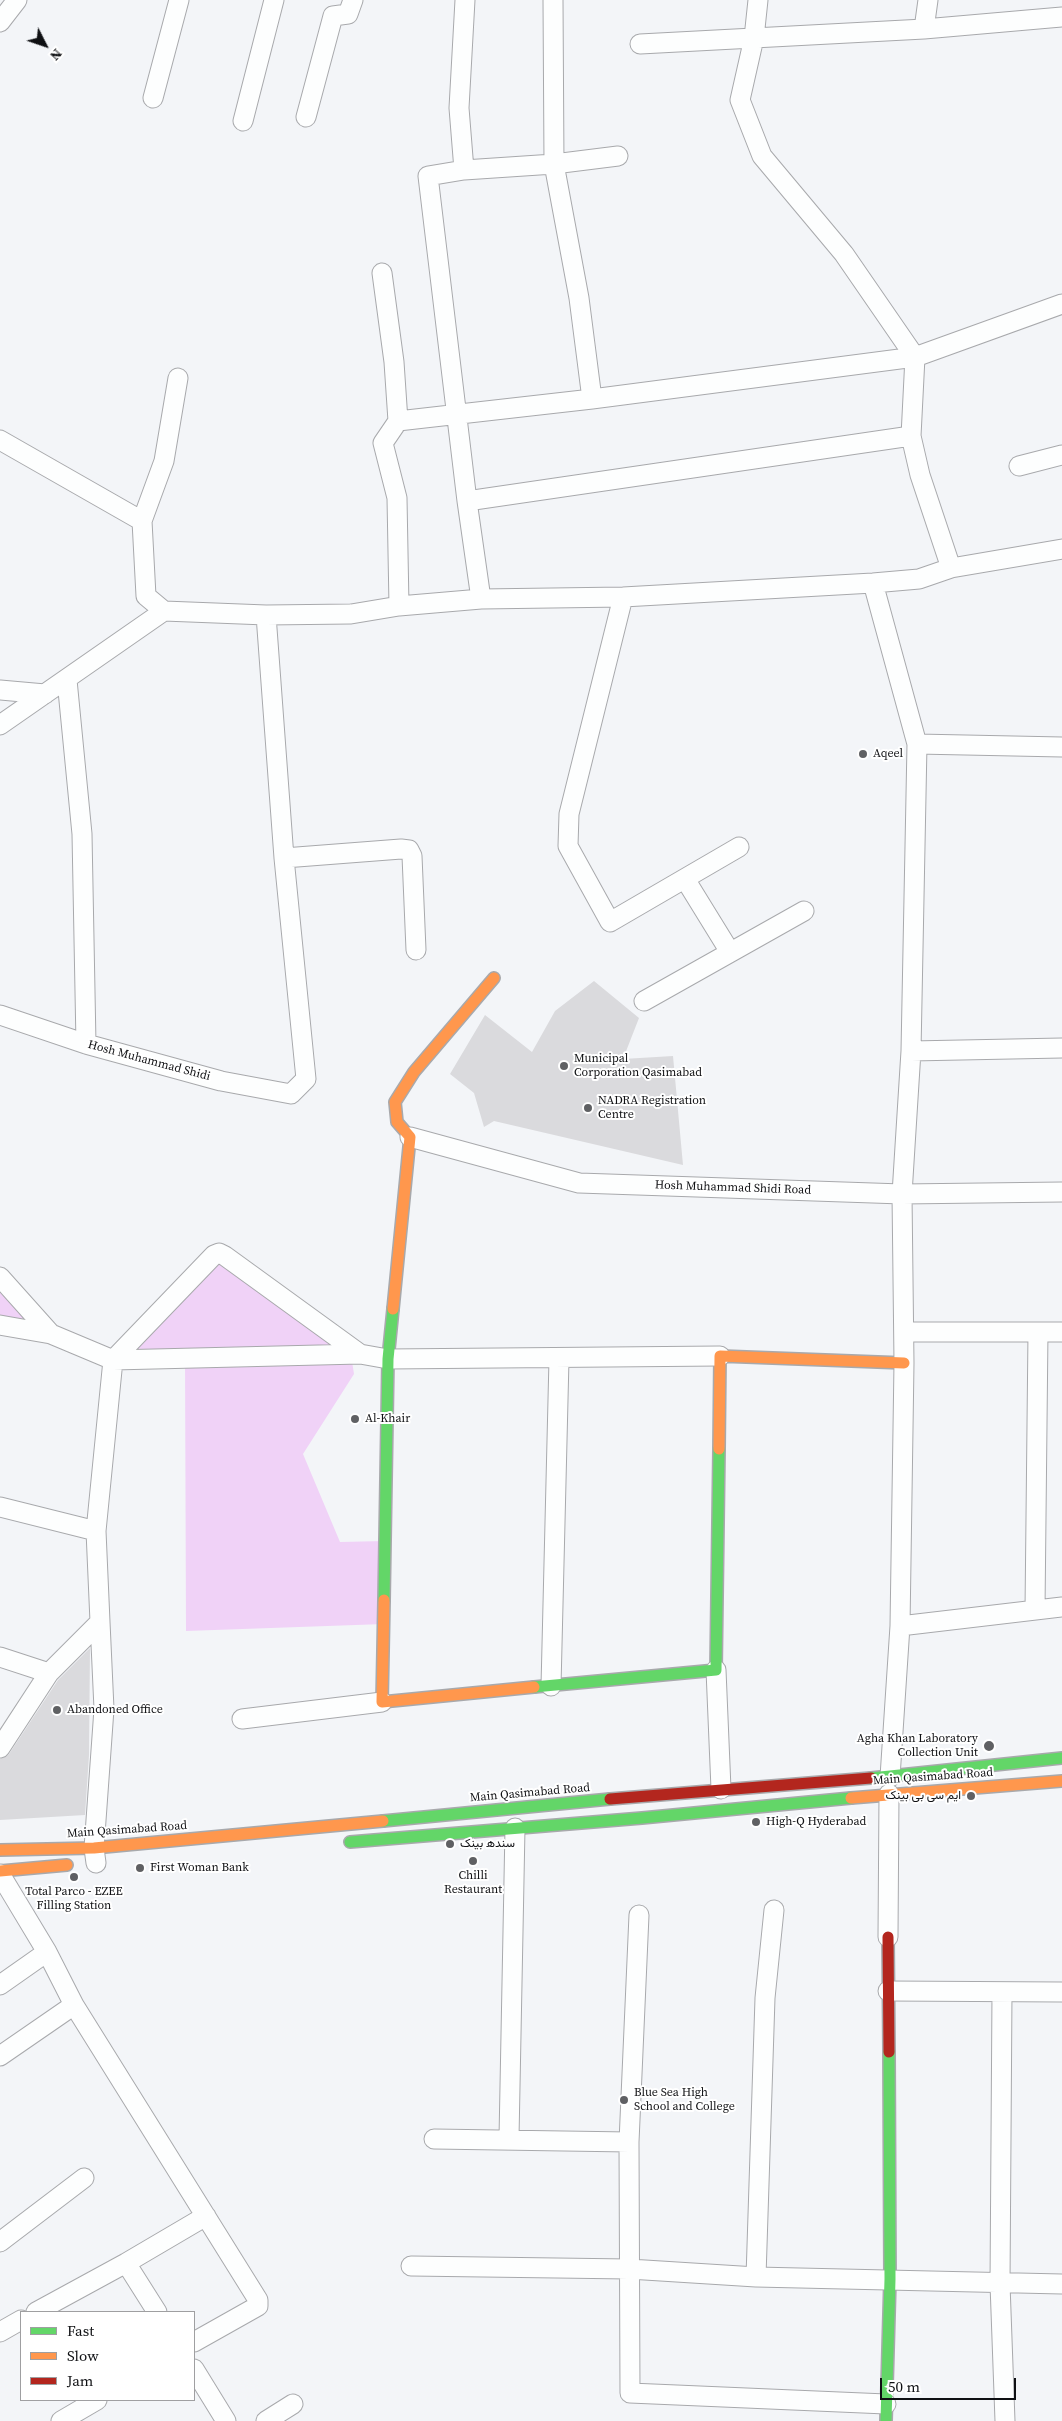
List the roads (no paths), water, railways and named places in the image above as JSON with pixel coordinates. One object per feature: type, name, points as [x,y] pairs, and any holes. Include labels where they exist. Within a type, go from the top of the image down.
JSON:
[{"type":"street","points":[[0,22],[17,0]]},
{"type":"street","points":[[153,98],[179,0]]},
{"type":"street","points":[[243,121],[274,0]]},
{"type":"street","points":[[306,117],[334,16],[348,14],[353,0]]},
{"type":"street","points":[[464,170],[459,108],[465,0]]},
{"type":"street","points":[[553,0],[554,164],[578,298],[592,399]]},
{"type":"street","points":[[758,0],[754,38],[740,100],[762,156],[844,254],[915,357],[911,436],[920,474],[951,568]]},
{"type":"street","points":[[924,29],[928,0]]},
{"type":"street","points":[[640,44],[924,29],[1062,17]]},
{"type":"street","points":[[481,599],[467,501],[458,414],[428,180],[432,175],[464,170],[554,164],[618,156]]},
{"type":"street","points":[[382,273],[394,362],[398,421],[383,443],[397,498],[399,606]]},
{"type":"street","points":[[398,421],[592,399],[915,357],[1062,304]]},
{"type":"street","points":[[164,612],[146,596],[142,521],[164,461],[178,378]]},
{"type":"street","points":[[467,501],[911,436]]},
{"type":"street","points":[[0,440],[142,521]]},
{"type":"street","points":[[1019,466],[1062,455]]},
{"type":"street","points":[[0,726],[164,612],[266,615],[351,614],[399,606],[481,599],[623,597],[873,583],[918,579],[951,568],[1062,549]]},
{"type":"street","points":[[639,1915],[629,2142],[630,2393],[886,2413],[890,2279],[889,1785],[900,1626],[904,1364],[902,1194],[911,1050],[918,744],[873,583]]},
{"type":"street","points":[[623,597],[569,814],[568,846],[610,922],[739,847]]},
{"type":"street","points":[[266,615],[284,858],[401,849],[409,850],[412,856],[416,950]]},
{"type":"street","points":[[67,680],[82,834],[86,1044]]},
{"type":"street","points":[[0,690],[45,694]]},
{"type":"street","points":[[918,744],[1062,747]]},
{"type":"street","name":"Hosh Muhammad Shidi","points":[[0,1015],[86,1044],[222,1081],[290,1094],[299,1088],[306,1079],[284,858]]},
{"type":"street","points":[[685,879],[730,952]]},
{"type":"street","points":[[644,1001],[804,911]]},
{"type":"street","points":[[382,1702],[388,1359],[410,1137],[397,1122],[395,1102],[414,1072],[494,978]]},
{"type":"street","points":[[911,1050],[1062,1048]]},
{"type":"street","name":"Hosh Muhammad Shidi Road","points":[[410,1137],[579,1183],[902,1194],[1062,1192]]},
{"type":"street","points":[[92,1860],[104,1709],[96,1531],[113,1360],[214,1255],[219,1253],[360,1354]]},
{"type":"street","points":[[0,1277],[51,1334]]},
{"type":"street","points":[[0,1325],[51,1334],[113,1360],[360,1354],[388,1359],[558,1359],[720,1356],[904,1364]]},
{"type":"street","points":[[904,1332],[1062,1332]]},
{"type":"street","points":[[1035,1610],[1038,1332]]},
{"type":"street","points":[[720,1356],[716,1670],[721,1789]]},
{"type":"street","points":[[552,1686],[558,1359]]},
{"type":"street","points":[[0,1507],[96,1531]]},
{"type":"street","points":[[900,1626],[1062,1607]]},
{"type":"street","points":[[0,1748],[49,1672],[100,1622]]},
{"type":"street","points":[[0,1657],[49,1672]]},
{"type":"street","points":[[242,1719],[382,1702],[716,1670]]},
{"type":"street","name":"Main Qasimabad Road","points":[[340,1843],[642,1818],[889,1785],[1062,1758]]},
{"type":"street","name":"Main Qasimabad Road","points":[[0,1872],[721,1789],[1062,1781]]},
{"type":"street","points":[[509,2138],[515,1828]]},
{"type":"street","name":"Main Qasimabad Road","points":[[0,1850],[92,1860]]},
{"type":"street","points":[[0,1872],[47,1952],[74,2005],[259,2304],[195,2341]]},
{"type":"street","points":[[756,2277],[764,1998],[774,1910]]},
{"type":"street","points":[[0,1985],[47,1952]]},
{"type":"street","points":[[888,1991],[1062,1992]]},
{"type":"street","points":[[1002,1992],[1000,2284],[1005,2421]]},
{"type":"street","points":[[0,2056],[74,2005]]},
{"type":"street","points":[[434,2139],[509,2138],[629,2142]]},
{"type":"street","points":[[0,2242],[84,2178]]},
{"type":"street","points":[[38,2311],[126,2263],[206,2216]]},
{"type":"street","points":[[126,2263],[156,2311]]},
{"type":"street","points":[[411,2266],[629,2269],[756,2277],[1062,2284]]},
{"type":"street","points":[[0,2332],[20,2321]]},
{"type":"street","points":[[195,2371],[226,2421]]},
{"type":"street","points":[[61,2421],[95,2401]]},
{"type":"street","points":[[266,2421],[293,2404]]},
{"type":"place","name":"Aqeel","points":[[863,754]]},
{"type":"place","name":"Municipal Corporation Qasimabad","points":[[564,1066]]},
{"type":"place","name":"NADRA Registration Centre","points":[[588,1108]]},
{"type":"place","name":"Al-Khair","points":[[355,1419]]},
{"type":"place","name":"Abandoned Office","points":[[57,1710]]},
{"type":"place","name":"Agha Khan Laboratory Collection Unit","points":[[989,1746]]},
{"type":"place","name":"ایم سی بی بینک","points":[[971,1796]]},
{"type":"place","name":"High-Q Hyderabad","points":[[756,1822]]},
{"type":"place","name":"سندھ بینک","points":[[450,1844]]},
{"type":"place","name":"Chilli Restaurant","points":[[473,1861]]},
{"type":"place","name":"First Woman Bank","points":[[140,1868]]},
{"type":"place","name":"Total Parco - EZEE Filling Station","points":[[74,1877]]},
{"type":"place","name":"Blue Sea High School and College","points":[[624,2100]]}]
